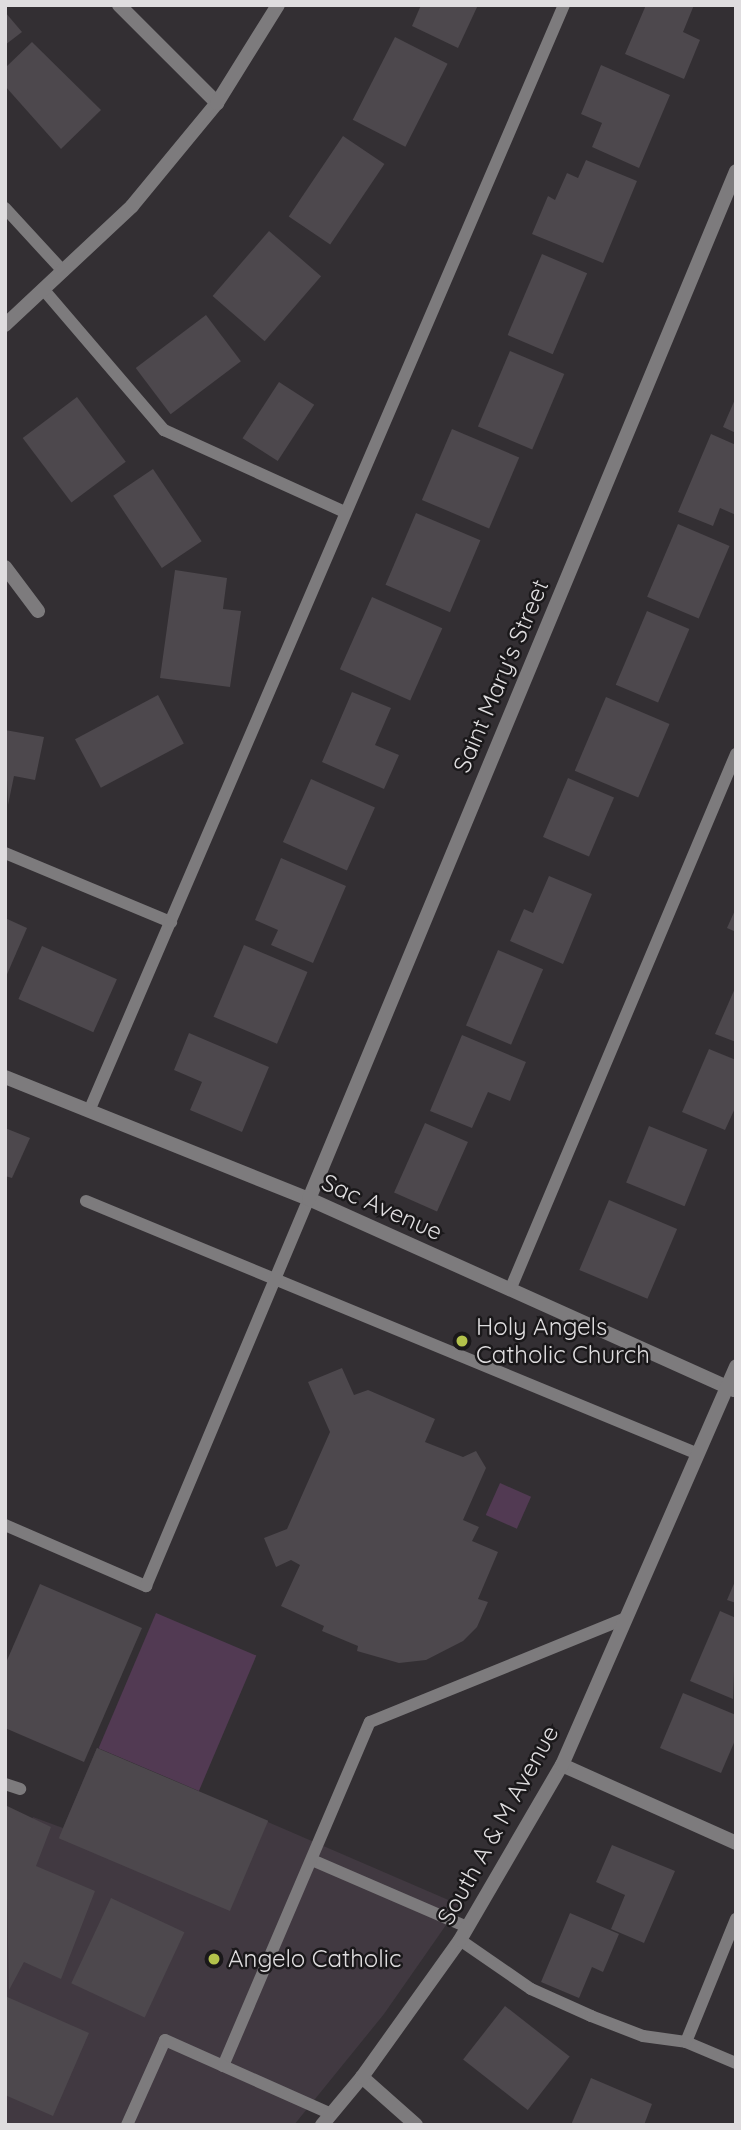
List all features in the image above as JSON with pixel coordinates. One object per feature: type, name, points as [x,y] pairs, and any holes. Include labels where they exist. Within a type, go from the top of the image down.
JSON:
[{"type":"street","points":[[119,5],[216,103]]},
{"type":"street","points":[[5,324],[132,206],[216,103],[278,5]]},
{"type":"street","name":"Saint Mary's Street","points":[[309,1199],[736,171]]},
{"type":"street","points":[[5,568],[38,611]]},
{"type":"street","name":"Sac Avenue","points":[[5,1077],[309,1199],[731,1389]]},
{"type":"street","name":"South A & M Avenue","points":[[327,2119],[362,2077],[464,1934],[562,1765],[698,1454],[731,1389],[736,1366]]},
{"type":"street","points":[[562,1765],[736,1843]]},
{"type":"street","points":[[362,2077],[416,2125]]},
{"type":"lane","points":[[89,1111],[564,5]]},
{"type":"lane","points":[[5,208],[63,271]]},
{"type":"lane","points":[[43,289],[164,430],[345,512]]},
{"type":"lane","points":[[510,1290],[736,754]]},
{"type":"lane","points":[[5,853],[171,922]]},
{"type":"lane","points":[[5,1525],[146,1586],[309,1199]]},
{"type":"lane","points":[[86,1201],[698,1454]]},
{"type":"lane","points":[[223,2066],[370,1722],[626,1618]]},
{"type":"lane","points":[[5,1784],[20,1789]]},
{"type":"lane","points":[[312,1860],[464,1934],[531,1989],[591,2017],[643,2036],[686,2042],[736,2063]]},
{"type":"lane","points":[[686,2042],[736,1919]]},
{"type":"lane","points":[[127,2125],[165,2040],[327,2119]]},
{"type":"shaded area","points":[[500,1483],[531,1497],[517,1529],[486,1515]]},
{"type":"shaded area","points":[[156,1613],[256,1656],[199,1791],[99,1748]]},
{"type":"shaded area","name":"Angelo Catholic","points":[[97,1748],[460,1905],[384,2014],[294,2125],[5,2125],[5,1881],[33,1817],[63,1828]]},
{"type":"building","points":[[421,5],[478,5],[458,48],[412,26]]},
{"type":"building","points":[[646,5],[694,5],[683,32],[700,40],[684,79],[625,54]]},
{"type":"building","points":[[5,12],[22,32],[5,45]]},
{"type":"building","points":[[395,37],[448,64],[405,147],[353,120]]},
{"type":"building","points":[[32,42],[101,110],[61,149],[5,86],[5,68]]},
{"type":"building","points":[[601,65],[670,95],[639,168],[592,147],[602,123],[581,114]]},
{"type":"building","points":[[343,136],[384,164],[330,244],[289,216]]},
{"type":"building","points":[[586,160],[637,181],[603,263],[532,234],[548,196],[555,200],[567,173],[578,178]]},
{"type":"building","points":[[269,231],[321,276],[265,341],[213,296]]},
{"type":"building","points":[[542,254],[587,273],[553,354],[508,335]]},
{"type":"building","points":[[206,315],[241,361],[171,414],[136,368]]},
{"type":"building","points":[[510,351],[564,374],[532,450],[478,426]]},
{"type":"building","points":[[279,382],[314,405],[278,461],[243,438]]},
{"type":"building","points":[[77,397],[126,462],[71,503],[23,438]]},
{"type":"building","points":[[736,397],[736,433],[723,427]]},
{"type":"building","points":[[452,429],[519,458],[489,528],[422,500]]},
{"type":"building","points":[[711,434],[736,445],[736,515],[720,508],[713,526],[678,512]]},
{"type":"building","points":[[153,469],[202,541],[162,568],[113,496]]},
{"type":"building","points":[[416,513],[480,540],[450,612],[386,585]]},
{"type":"building","points":[[678,524],[730,546],[699,619],[647,597]]},
{"type":"building","points":[[175,570],[227,578],[223,609],[241,611],[230,687],[160,678]]},
{"type":"building","points":[[372,597],[442,628],[410,700],[340,669]]},
{"type":"building","points":[[647,611],[689,629],[658,703],[616,685]]},
{"type":"building","points":[[352,692],[391,708],[375,745],[399,755],[384,789],[322,762]]},
{"type":"building","points":[[158,695],[184,744],[101,788],[75,739]]},
{"type":"building","points":[[606,697],[670,724],[638,798],[575,771]]},
{"type":"building","points":[[5,730],[44,737],[35,780],[14,776],[8,805]]},
{"type":"building","points":[[568,778],[614,798],[589,856],[543,837]]},
{"type":"building","points":[[311,779],[375,807],[347,871],[283,842]]},
{"type":"building","points":[[281,858],[346,886],[313,963],[271,945],[278,930],[255,920]]},
{"type":"building","points":[[549,876],[592,894],[563,964],[510,941],[524,909],[533,913]]},
{"type":"building","points":[[736,908],[736,932],[727,928]]},
{"type":"building","points":[[5,918],[27,928],[5,979]]},
{"type":"building","points":[[244,945],[308,972],[277,1044],[214,1017]]},
{"type":"building","points":[[42,946],[117,979],[93,1032],[18,999]]},
{"type":"building","points":[[498,950],[543,969],[511,1045],[466,1025]]},
{"type":"building","points":[[736,986],[736,1042],[715,1034]]},
{"type":"building","points":[[189,1033],[269,1067],[242,1132],[190,1110],[202,1082],[174,1070]]},
{"type":"building","points":[[462,1035],[526,1062],[510,1101],[488,1092],[472,1128],[430,1111]]},
{"type":"building","points":[[709,1049],[736,1060],[736,1106],[725,1130],[682,1112]]},
{"type":"building","points":[[425,1123],[468,1142],[437,1212],[394,1192]]},
{"type":"building","points":[[649,1126],[707,1150],[685,1206],[626,1183]]},
{"type":"building","points":[[5,1128],[30,1138],[12,1178],[5,1176]]},
{"type":"building","points":[[609,1200],[677,1229],[647,1299],[579,1270]]},
{"type":"building","points":[[342,1368],[354,1395],[368,1390],[435,1419],[425,1442],[463,1457],[476,1451],[486,1468],[463,1520],[479,1527],[472,1541],[498,1552],[478,1599],[488,1602],[477,1627],[463,1641],[426,1660],[399,1663],[357,1651],[358,1646],[322,1631],[324,1626],[281,1606],[300,1565],[291,1560],[276,1567],[264,1538],[287,1529],[330,1432],[308,1382]]},
{"type":"building","points":[[736,1579],[736,1603],[727,1600]]},
{"type":"building","points":[[40,1584],[142,1628],[84,1762],[5,1728],[5,1665]]},
{"type":"building","points":[[720,1611],[736,1618],[733,1699],[690,1681]]},
{"type":"building","points":[[683,1693],[736,1715],[736,1738],[721,1773],[660,1748]]},
{"type":"building","points":[[97,1748],[268,1821],[230,1911],[59,1838]]},
{"type":"building","points":[[5,1805],[51,1827],[36,1866],[95,1891],[61,1979],[24,1962],[9,1990]]},
{"type":"building","points":[[612,1845],[675,1871],[644,1943],[611,1929],[625,1895],[596,1882]]},
{"type":"building","name":"Angelo Catholic","points":[[111,1898],[184,1932],[145,2017],[71,1983]]},
{"type":"building","points":[[570,1913],[619,1934],[603,1972],[592,1967],[579,1998],[541,1982]]},
{"type":"building","points":[[5,1996],[89,2033],[53,2116],[5,2095]]},
{"type":"building","points":[[505,2006],[570,2056],[528,2110],[463,2060]]},
{"type":"building","points":[[591,2078],[652,2104],[644,2125],[571,2125]]},
{"type":"place","name":"Holy Angels Catholic Church","points":[[462,1341]]},
{"type":"place","name":"Angelo Catholic","points":[[214,1959]]}]
